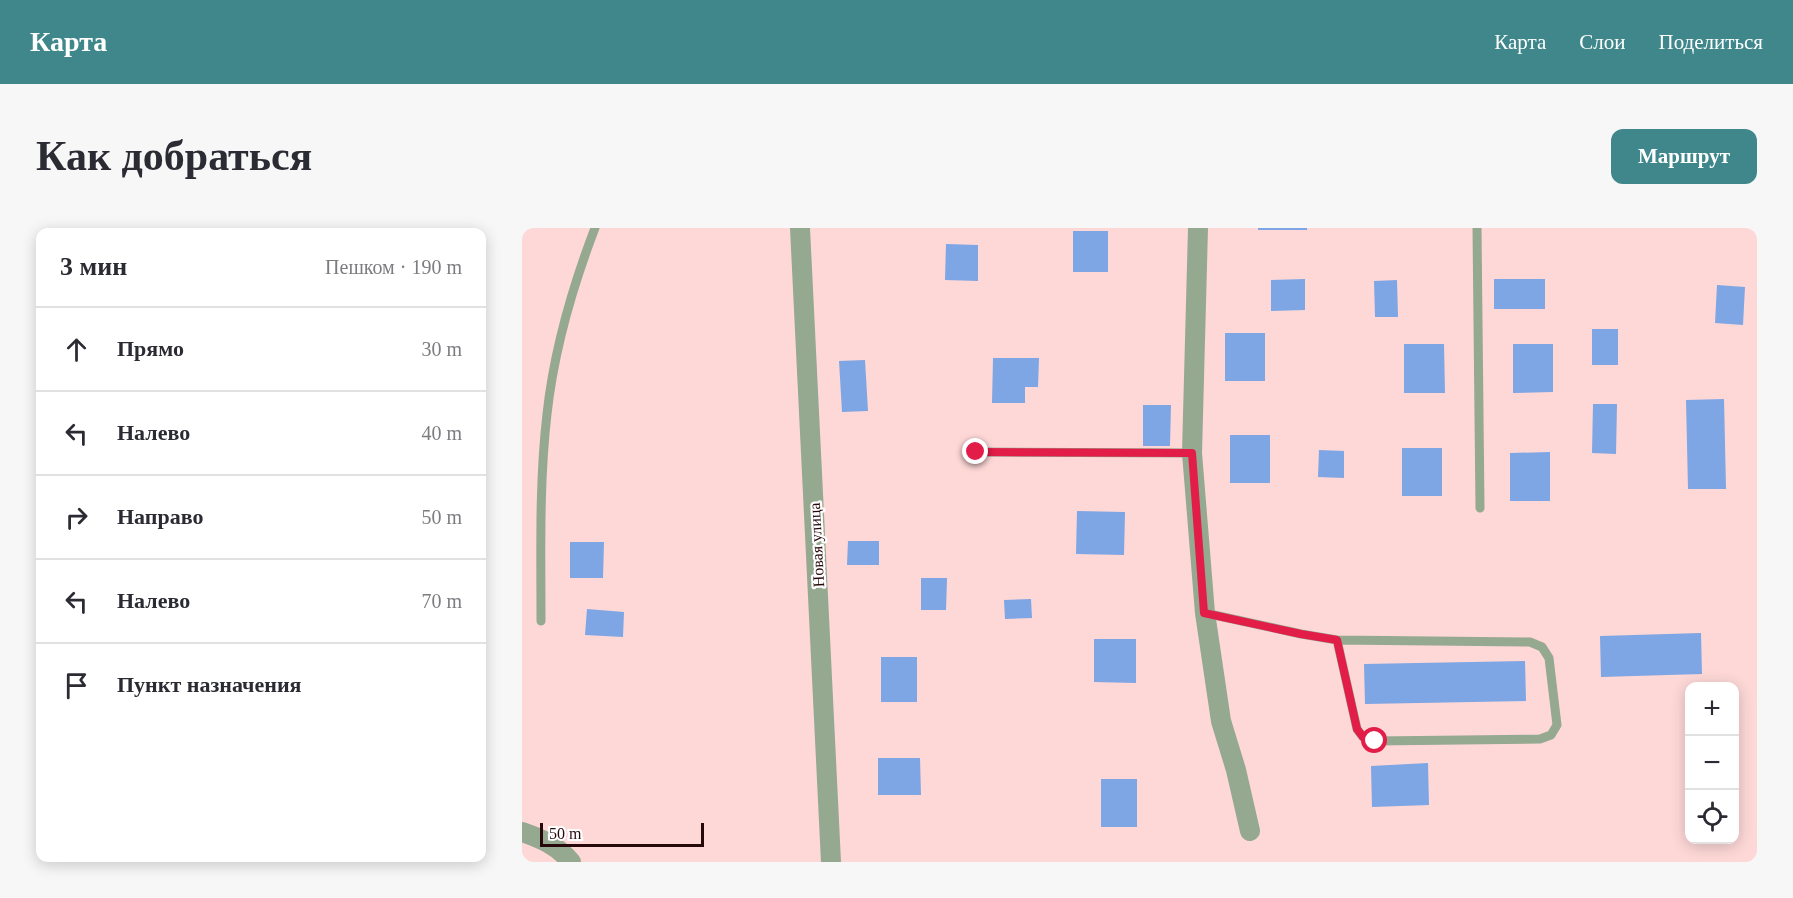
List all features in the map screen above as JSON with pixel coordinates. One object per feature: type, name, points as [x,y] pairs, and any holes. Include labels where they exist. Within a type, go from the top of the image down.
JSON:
[{"type":"street","name":"Новая улица","points":[[800,228],[831,862]]},
{"type":"street","points":[[1198,228],[1192,453],[1204,613],[1221,721],[1236,770],[1250,831]]},
{"type":"street","points":[[522,832],[538,837],[560,849],[571,862]]},
{"type":"lane","points":[[541,621],[540,518],[547,413],[564,320],[595,228]]},
{"type":"lane","points":[[1477,228],[1480,508]]},
{"type":"lane","points":[[976,452],[1192,453]]},
{"type":"lane","points":[[1204,613],[1337,640],[1530,642],[1542,647],[1549,658],[1557,725],[1551,735],[1540,739],[1375,741],[1363,737],[1357,729],[1337,640]]},
{"type":"building","points":[[1258,228],[1307,228],[1307,230],[1258,230]]},
{"type":"building","points":[[1073,231],[1108,231],[1108,272],[1073,272]]},
{"type":"building","points":[[946,244],[978,245],[978,281],[945,280]]},
{"type":"building","points":[[1305,279],[1305,310],[1271,311],[1271,280]]},
{"type":"building","points":[[1494,279],[1545,279],[1545,309],[1494,309]]},
{"type":"building","points":[[1397,280],[1398,317],[1375,317],[1374,281]]},
{"type":"building","points":[[1717,285],[1745,287],[1743,325],[1715,323]]},
{"type":"building","points":[[1592,329],[1618,329],[1618,365],[1592,365]]},
{"type":"building","points":[[1225,333],[1265,333],[1265,381],[1225,381]]},
{"type":"building","points":[[1404,344],[1444,344],[1445,393],[1404,393]]},
{"type":"building","points":[[1513,344],[1553,344],[1553,392],[1513,393]]},
{"type":"building","points":[[993,358],[1039,358],[1038,387],[1025,387],[1025,403],[992,403]]},
{"type":"building","points":[[865,360],[868,411],[842,412],[839,361]]},
{"type":"building","points":[[1724,399],[1726,489],[1688,489],[1686,400]]},
{"type":"building","points":[[1593,404],[1617,404],[1616,454],[1592,453]]},
{"type":"building","points":[[1143,405],[1171,405],[1170,446],[1143,446]]},
{"type":"building","points":[[1230,435],[1270,435],[1270,483],[1230,483]]},
{"type":"building","points":[[1402,448],[1442,448],[1442,496],[1402,496]]},
{"type":"building","points":[[1319,450],[1344,451],[1344,478],[1318,477]]},
{"type":"building","points":[[1550,452],[1550,501],[1510,501],[1510,453]]},
{"type":"building","points":[[1077,511],[1125,512],[1124,555],[1076,554]]},
{"type":"building","points":[[848,541],[879,541],[879,565],[847,565]]},
{"type":"building","points":[[570,542],[604,542],[603,578],[570,578]]},
{"type":"building","points":[[921,578],[947,578],[946,610],[921,610]]},
{"type":"building","points":[[1031,599],[1032,618],[1005,619],[1004,600]]},
{"type":"building","points":[[587,609],[624,612],[623,637],[585,635]]},
{"type":"building","points":[[1701,633],[1702,674],[1601,677],[1600,636]]},
{"type":"building","points":[[1094,639],[1136,639],[1136,683],[1094,682]]},
{"type":"building","points":[[881,657],[917,657],[917,702],[881,702]]},
{"type":"building","points":[[1525,661],[1526,701],[1365,704],[1364,664]]},
{"type":"building","points":[[878,758],[920,758],[921,795],[878,795]]},
{"type":"building","points":[[1428,763],[1429,805],[1372,807],[1371,766]]},
{"type":"building","points":[[1101,779],[1137,779],[1137,827],[1101,827]]},
{"type":"route","points":[[976,452],[1192,453],[1204,613],[1337,640],[1357,729],[1363,737],[1375,741]]}]
